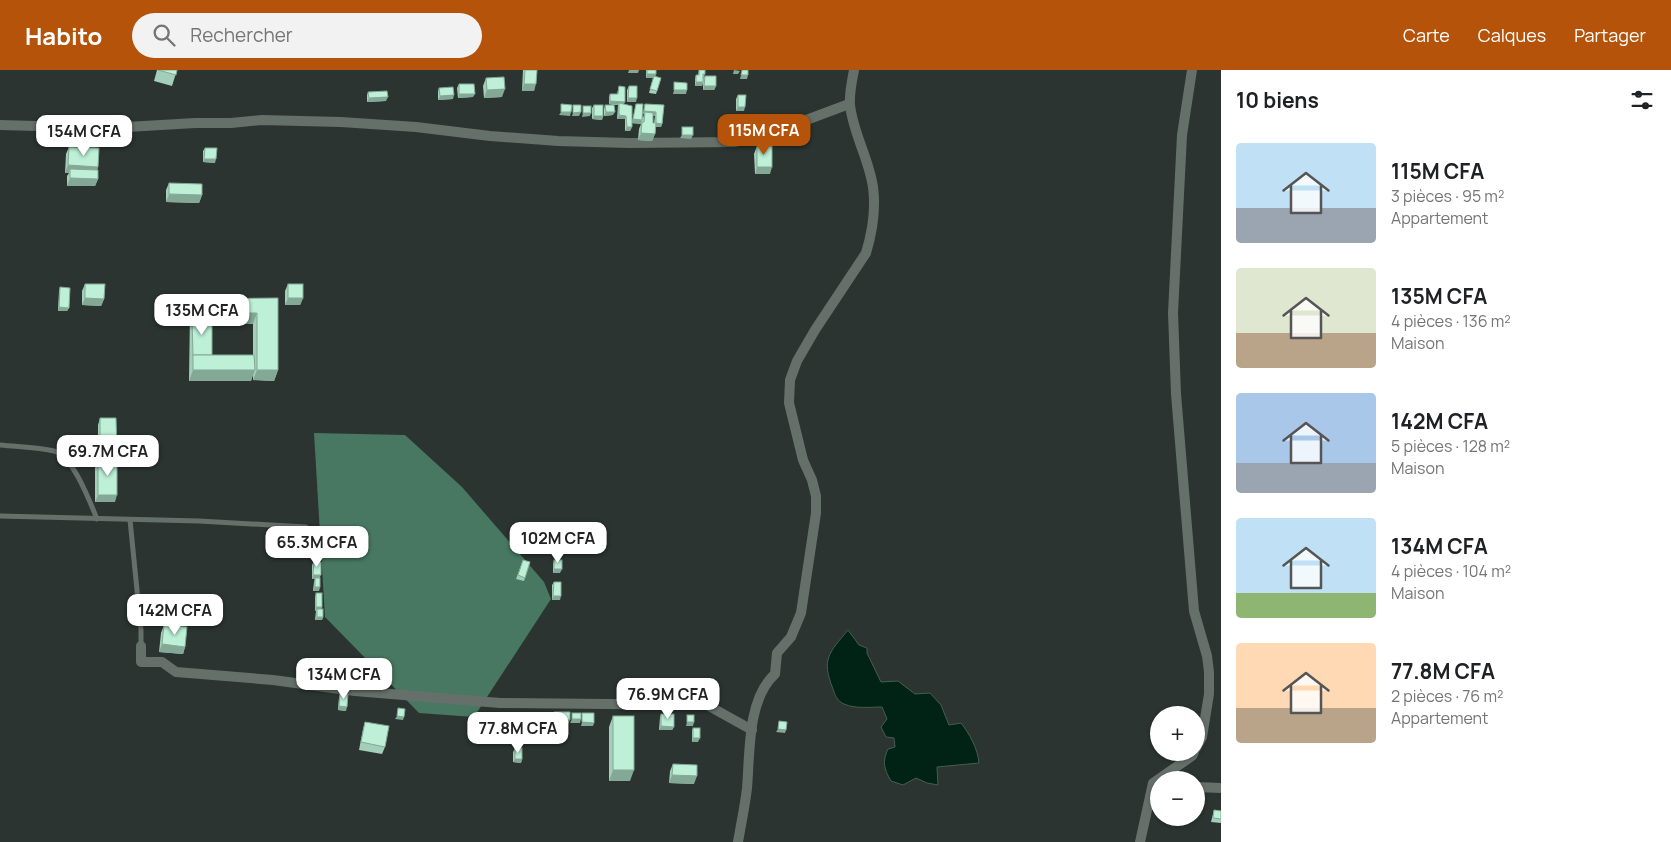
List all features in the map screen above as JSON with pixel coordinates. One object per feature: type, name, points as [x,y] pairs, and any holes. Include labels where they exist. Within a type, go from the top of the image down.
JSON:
[{"type":"street","points":[[738,842],[747,790],[752,730],[756,708],[766,682],[775,674],[777,653],[791,637],[801,613],[816,513],[816,496],[812,480],[803,460],[789,403],[790,380],[797,361],[815,330],[866,253],[870,239],[873,187],[857,137],[850,104],[854,70]]},
{"type":"street","points":[[1192,70],[1182,135],[1173,313],[1176,394],[1194,611],[1207,656],[1209,672],[1209,694],[1205,719]]},
{"type":"street","points":[[0,125],[110,128],[262,120],[341,122],[416,127],[490,136],[549,140],[629,143],[735,142],[777,132],[850,104]]},
{"type":"street","points":[[141,646],[141,662],[162,662],[176,672],[273,680],[355,691],[500,704],[707,705],[752,730]]},
{"type":"street","points":[[1172,771],[1185,761]]},
{"type":"street","points":[[1205,787],[1221,788]]},
{"type":"street","points":[[1140,842],[1150,805]]},
{"type":"lane","points":[[0,445],[56,451],[64,456],[79,479],[98,519]]},
{"type":"lane","points":[[0,516],[306,527]]},
{"type":"lane","points":[[130,520],[141,646]]},
{"type":"shaded area","points":[[314,433],[405,435],[462,487],[544,582],[551,599],[474,717],[419,713],[325,617]]},
{"type":"shaded area","points":[[848,630],[859,645],[867,648],[867,653],[881,682],[898,681],[915,694],[930,693],[941,705],[949,725],[961,723],[973,741],[979,763],[937,767],[938,785],[916,778],[903,785],[891,781],[884,762],[888,749],[895,747],[894,738],[886,737],[881,727],[887,719],[882,707],[848,706],[842,703],[838,700],[829,679],[827,663],[829,657]]},
{"type":"building","points":[[158,70],[177,70],[176,75]]},
{"type":"building","points":[[525,70],[537,70],[536,84],[524,84]]},
{"type":"building","points":[[647,70],[656,70],[656,74],[647,74]]},
{"type":"building","points":[[699,70],[705,70],[703,82],[696,82],[696,75],[699,75]]},
{"type":"building","points":[[742,70],[748,70],[748,75],[741,75]]},
{"type":"building","points":[[654,76],[661,78],[657,91],[650,89]]},
{"type":"building","points":[[705,76],[716,76],[716,86],[704,86]]},
{"type":"building","points":[[504,77],[505,89],[487,90],[486,78]]},
{"type":"building","points":[[674,82],[687,83],[687,90],[674,90]]},
{"type":"building","points":[[459,84],[474,84],[475,94],[459,94]]},
{"type":"building","points":[[619,86],[625,87],[625,102],[610,101],[610,94],[618,94]]},
{"type":"building","points":[[629,86],[637,86],[637,98],[628,98]]},
{"type":"building","points":[[453,87],[454,95],[440,96],[439,88]]},
{"type":"building","points":[[387,91],[388,97],[369,98],[368,92]]},
{"type":"building","points":[[738,95],[746,95],[745,107],[738,107]]},
{"type":"building","points":[[619,103],[632,106],[632,127],[627,127],[626,116],[619,115]]},
{"type":"building","points":[[561,104],[572,105],[571,112],[561,112]]},
{"type":"building","points":[[636,104],[643,104],[642,120],[633,119]]},
{"type":"building","points":[[645,104],[664,105],[662,124],[656,123],[656,112],[644,111]]},
{"type":"building","points":[[573,105],[581,105],[581,112],[573,113]]},
{"type":"building","points":[[594,105],[603,105],[603,116],[594,116]]},
{"type":"building","points":[[605,105],[614,105],[615,112],[606,112]]},
{"type":"building","points":[[583,106],[591,106],[591,113],[583,113]]},
{"type":"building","points":[[645,112],[653,113],[653,123],[656,123],[655,134],[641,133]]},
{"type":"building","points":[[682,127],[693,127],[693,135],[682,135]]},
{"type":"building","points":[[757,146],[772,146],[772,167],[757,167]]},
{"type":"building","points":[[69,147],[99,148],[98,167],[68,165]]},
{"type":"building","points":[[205,148],[217,148],[216,159],[204,159]]},
{"type":"building","points":[[70,169],[98,170],[98,179],[70,178]]},
{"type":"building","points":[[169,183],[202,184],[202,195],[169,194]]},
{"type":"building","points":[[85,284],[105,284],[104,299],[85,298]]},
{"type":"building","points":[[288,284],[303,284],[303,298],[288,298]]},
{"type":"building","points":[[60,287],[70,288],[69,308],[59,307]]},
{"type":"building","points":[[278,298],[278,370],[257,370],[257,313],[194,313],[194,299]]},
{"type":"building","points":[[192,318],[212,318],[212,355],[193,356]]},
{"type":"building","points":[[193,355],[254,355],[255,370],[193,370]]},
{"type":"building","points":[[100,418],[116,418],[117,453],[100,452]]},
{"type":"building","points":[[98,459],[117,459],[117,495],[98,495]]},
{"type":"building","points":[[523,560],[530,562],[525,578],[518,575]]},
{"type":"building","points":[[554,560],[562,560],[562,569],[554,569]]},
{"type":"building","points":[[314,561],[321,562],[321,575],[313,575]]},
{"type":"building","points":[[315,578],[320,578],[320,587],[315,587]]},
{"type":"building","points":[[554,582],[561,582],[561,596],[553,596]]},
{"type":"building","points":[[316,593],[322,593],[322,607],[316,607]]},
{"type":"building","points":[[317,609],[323,609],[323,617],[317,617]]},
{"type":"building","points":[[164,625],[187,627],[185,647],[162,644]]},
{"type":"building","points":[[340,693],[348,694],[347,707],[339,706]]},
{"type":"building","points":[[398,708],[405,709],[404,717],[397,716]]},
{"type":"building","points":[[554,712],[570,712],[570,720],[553,720]]},
{"type":"building","points":[[572,713],[581,713],[581,719],[572,719]]},
{"type":"building","points":[[582,713],[594,713],[594,723],[582,722]]},
{"type":"building","points":[[661,714],[674,714],[674,727],[661,726]]},
{"type":"building","points":[[687,715],[694,715],[694,722],[687,722]]},
{"type":"building","points":[[613,716],[634,716],[634,770],[613,770]]},
{"type":"building","points":[[779,721],[787,722],[786,730],[778,729]]},
{"type":"building","points":[[365,722],[389,726],[385,747],[361,742]]},
{"type":"building","points":[[693,728],[700,728],[700,738],[693,738]]},
{"type":"building","points":[[515,748],[522,748],[522,759],[515,759]]},
{"type":"building","points":[[673,764],[697,765],[697,776],[672,775]]},
{"type":"building","points":[[1214,810],[1221,811],[1221,819],[1213,818]]}]
